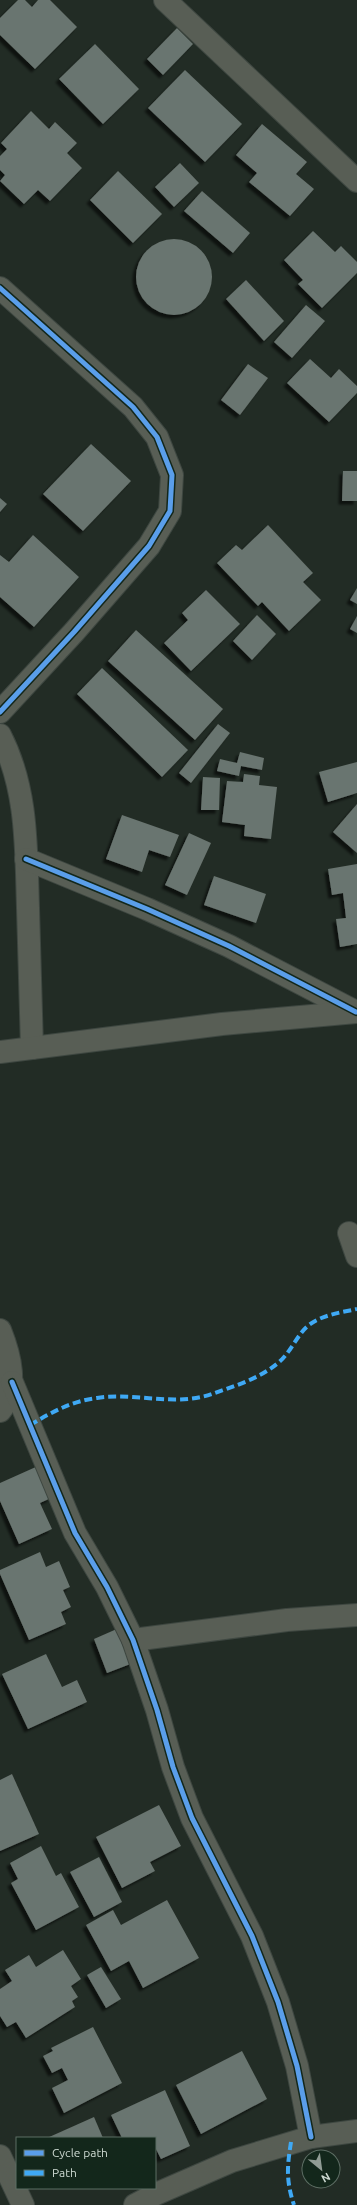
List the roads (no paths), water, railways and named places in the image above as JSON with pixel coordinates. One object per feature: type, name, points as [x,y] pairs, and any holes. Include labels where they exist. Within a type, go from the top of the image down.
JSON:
[{"type":"street","points":[[165,0],[357,181]]},
{"type":"street","points":[[0,288],[133,407],[157,437],[172,475],[170,511],[149,546],[74,632],[0,712]]},
{"type":"street","points":[[0,735],[11,756],[21,793],[26,859],[32,1048]]},
{"type":"street","points":[[26,859],[147,909],[229,946],[356,1012]]},
{"type":"street","points":[[0,1052],[222,1024],[356,1012]]},
{"type":"street","points":[[349,1233],[357,1256]]},
{"type":"street","points":[[0,1330],[8,1350],[12,1382],[75,1533],[107,1587],[133,1640],[158,1710],[173,1767],[192,1818],[252,1936],[278,2002],[297,2066],[311,2137]]},
{"type":"street","points":[[0,1411],[12,1382]]},
{"type":"street","points":[[133,1640],[287,1620],[357,1615]]},
{"type":"street","points":[[135,2205],[156,2194],[232,2161],[311,2137],[357,2131]]},
{"type":"street","points":[[0,2156],[23,2205]]}]
